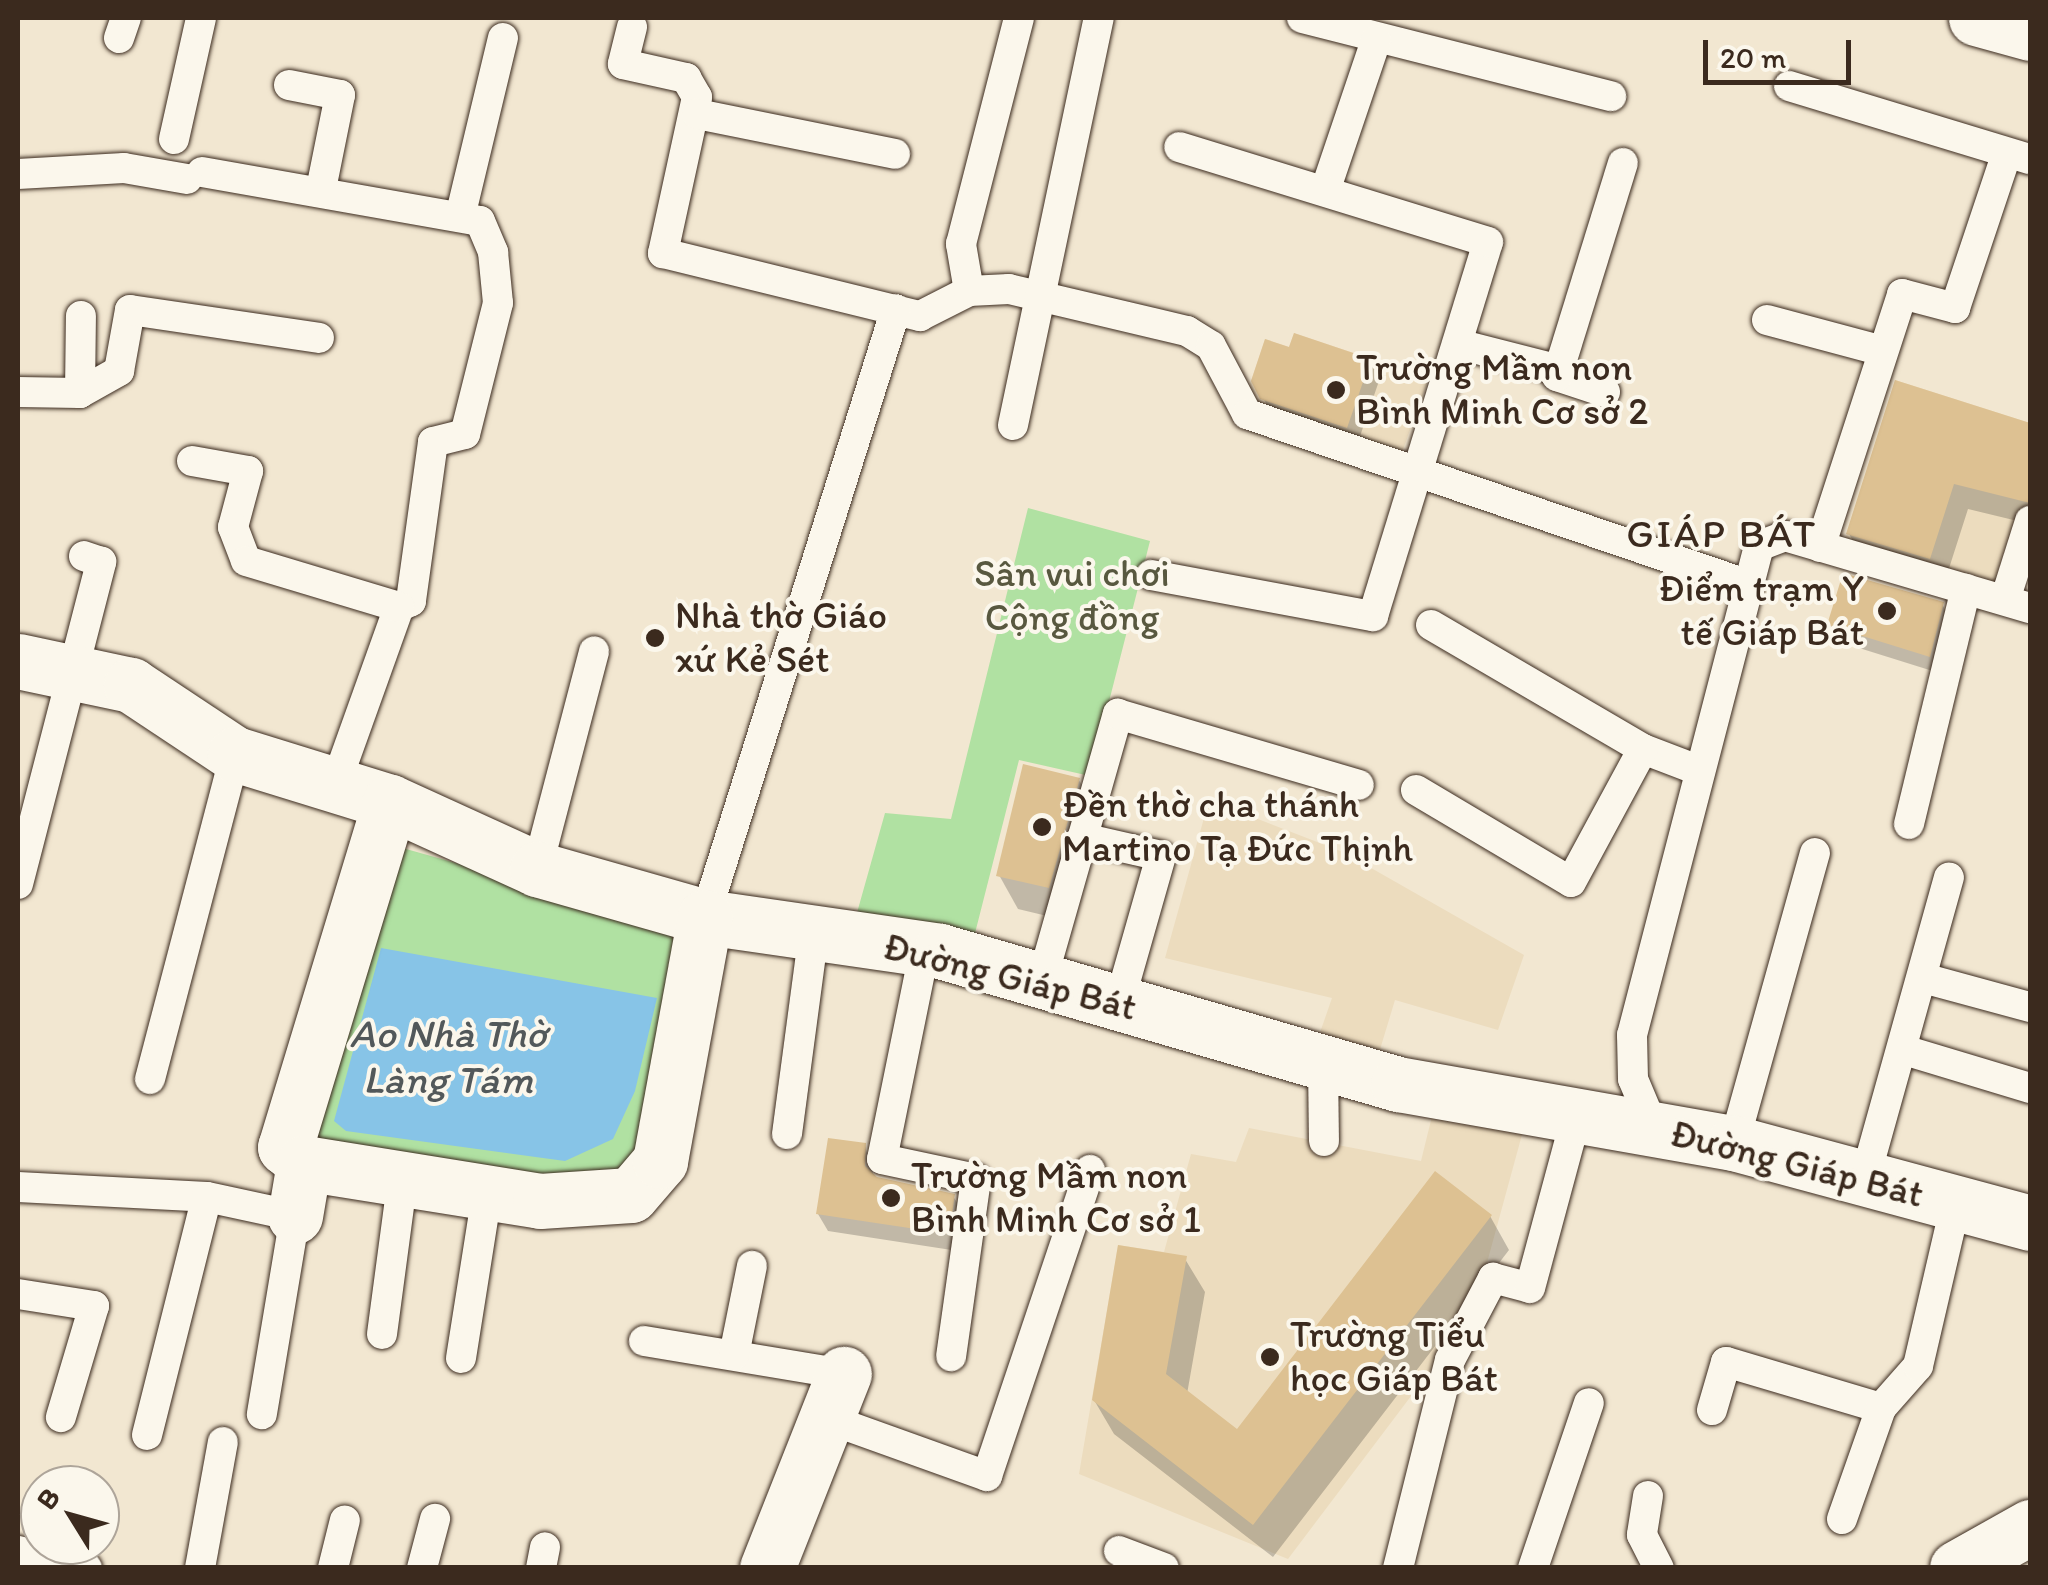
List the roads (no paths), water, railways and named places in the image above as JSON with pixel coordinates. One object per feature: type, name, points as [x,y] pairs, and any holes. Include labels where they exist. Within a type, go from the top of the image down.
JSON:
[{"type":"street","points":[[1976,18],[2030,33]]},
{"type":"street","name":"Đường Giáp Bát","points":[[42,666],[131,685],[234,754],[390,802],[537,869],[704,917],[925,948],[1323,1063],[1576,1117],[1734,1142],[2030,1223]]},
{"type":"street","points":[[390,802],[285,1147],[304,1163],[402,1184],[540,1201],[631,1195],[660,1161],[704,917]]},
{"type":"street","points":[[295,1216],[304,1163]]},
{"type":"street","points":[[768,1568],[836,1396]]},
{"type":"street","points":[[1957,1568],[2030,1527]]},
{"type":"lane","points":[[174,140],[201,18]]},
{"type":"lane","points":[[969,291],[961,244],[1019,18]]},
{"type":"lane","points":[[1013,425],[1100,18]]},
{"type":"lane","points":[[1302,18],[1376,40],[1611,96]]},
{"type":"lane","points":[[632,27],[623,64],[686,78],[697,114],[663,254],[920,316],[969,291],[1042,297],[1187,331],[1211,346],[1247,414],[1746,584]]},
{"type":"lane","points":[[460,218],[502,38]]},
{"type":"lane","points":[[1324,191],[1376,40]]},
{"type":"lane","points":[[289,85],[340,94],[321,190]]},
{"type":"lane","points":[[1789,86],[2019,156],[1954,308],[1902,294],[1820,546]]},
{"type":"lane","points":[[697,114],[895,154]]},
{"type":"lane","points":[[1151,575],[1373,616],[1414,472],[1488,242],[1179,147]]},
{"type":"lane","points":[[1558,370],[1623,163]]},
{"type":"lane","points":[[18,174],[124,168],[195,175],[321,190],[480,221],[498,303],[465,434],[433,442],[411,601],[399,607],[246,561],[233,527],[248,472],[192,461]]},
{"type":"lane","points":[[704,917],[896,309]]},
{"type":"lane","points":[[18,392],[80,394],[119,371],[130,310],[319,338]]},
{"type":"lane","points":[[80,394],[81,316]]},
{"type":"lane","points":[[1766,320],[1883,351]]},
{"type":"lane","points":[[1458,344],[1558,370],[1604,392]]},
{"type":"lane","points":[[1654,1129],[1632,1079],[1632,1035],[1694,769],[1746,584],[1770,536],[1820,546],[2018,604],[2030,521]]},
{"type":"lane","points":[[18,884],[42,666],[101,562],[84,556]]},
{"type":"lane","points":[[1909,824],[1966,590]]},
{"type":"lane","points":[[336,783],[399,607]]},
{"type":"lane","points":[[1431,625],[1643,749],[1694,769]]},
{"type":"lane","points":[[537,869],[594,651]]},
{"type":"lane","points":[[1042,980],[1118,714],[1359,785]]},
{"type":"lane","points":[[1416,790],[1572,882],[1643,749]]},
{"type":"lane","points":[[150,1079],[234,754]]},
{"type":"lane","points":[[1082,838],[1161,856],[1120,1003]]},
{"type":"lane","points":[[1734,1142],[1815,853]]},
{"type":"lane","points":[[1865,1178],[1904,1050],[1949,878]]},
{"type":"lane","points":[[787,1134],[814,932]]},
{"type":"lane","points":[[925,948],[882,1159],[976,1178],[951,1356]]},
{"type":"lane","points":[[1923,978],[2030,1007]]},
{"type":"lane","points":[[1904,1050],[2030,1088]]},
{"type":"lane","points":[[1323,1063],[1324,1141]]},
{"type":"lane","points":[[1400,1567],[1450,1360],[1492,1278],[1530,1288],[1576,1117]]},
{"type":"lane","points":[[644,1341],[734,1355],[836,1396],[987,1476],[1090,1170]]},
{"type":"lane","points":[[382,1334],[402,1184]]},
{"type":"lane","points":[[18,1187],[208,1197],[295,1216],[262,1414]]},
{"type":"lane","points":[[462,1358],[487,1194]]},
{"type":"lane","points":[[147,1435],[208,1197]]},
{"type":"lane","points":[[1842,1519],[1881,1408],[1918,1366],[1956,1203]]},
{"type":"lane","points":[[734,1355],[752,1266]]},
{"type":"lane","points":[[18,1294],[94,1306],[61,1417]]},
{"type":"lane","points":[[1712,1410],[1726,1362],[1881,1408]]},
{"type":"lane","points":[[1533,1568],[1588,1403]]},
{"type":"lane","points":[[200,1568],[223,1442]]},
{"type":"lane","points":[[1648,1496],[1642,1535],[1658,1568]]},
{"type":"lane","points":[[422,1568],[434,1519]]},
{"type":"lane","points":[[333,1568],[345,1520]]},
{"type":"lane","points":[[1119,1550],[1164,1568]]},
{"type":"water","name":"Ao Nhà Thờ Làng Tám","points":[[381,948],[657,998],[635,1091],[613,1139],[565,1161],[346,1131],[334,1121]]},
{"type":"place","name":"Trường Mầm non Bình Minh Cơ sở 2","points":[[1336,390]]},
{"type":"place","name":"Điểm trạm Y tế Giáp Bát","points":[[1887,611]]},
{"type":"place","name":"Nhà thờ Giáo xứ Kẻ Sét","points":[[655,638]]},
{"type":"place","name":"Đền thờ cha thánh Martino Tạ Đức Thịnh","points":[[1042,827]]},
{"type":"place","name":"Trường Mầm non Bình Minh Cơ sở 1","points":[[891,1198]]},
{"type":"place","name":"Trường Tiểu học Giáp Bát","points":[[1270,1357]]},
{"type":"district","name":"GIÁP BÁT","points":[[1722,533]]},
{"type":"park label","name":"Sân vui chơi Cộng đồng","points":[[1072,596]]}]
